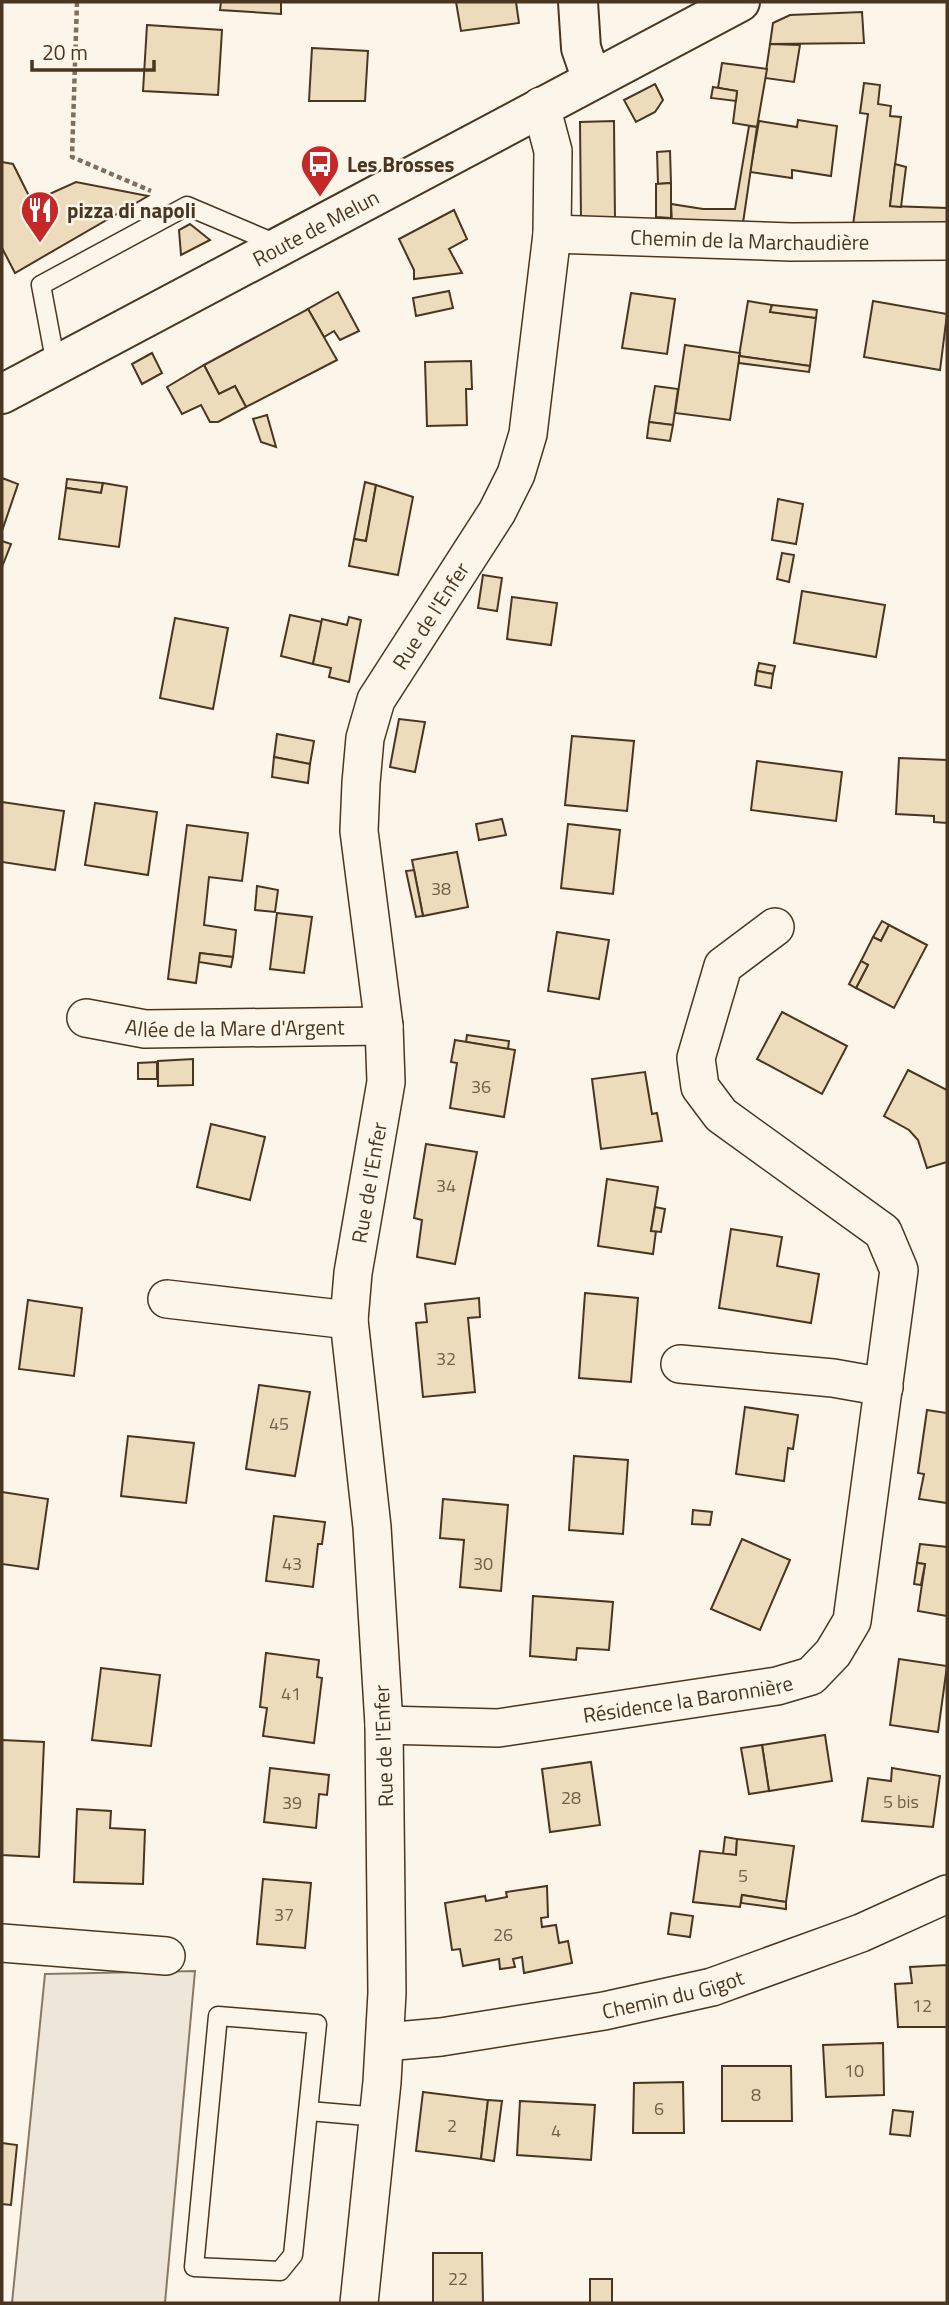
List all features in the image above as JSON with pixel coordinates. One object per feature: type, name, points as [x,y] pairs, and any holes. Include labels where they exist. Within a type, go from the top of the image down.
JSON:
[{"type":"main road","points":[[578,2],[581,48],[592,80]]},
{"type":"main road","name":"Route de Melun","points":[[2,394],[740,2]]},
{"type":"street","name":"Rue de l'Enfer","points":[[359,2303],[379,2117],[384,2042],[384,1725],[372,1527],[349,1320],[353,1273],[386,1082],[384,1027],[359,831],[365,738],[376,700],[455,581],[516,474],[528,435],[552,234],[553,151],[541,106]]},
{"type":"street","name":"Chemin de la Marchaudière","points":[[552,234],[779,242],[947,241]]},
{"type":"street","name":"Résidence la Baronnière","points":[[384,1725],[498,1728],[777,1686],[811,1676],[833,1653],[852,1620],[899,1270],[883,1232],[721,1115],[700,1087],[696,1058],[723,966],[775,927]]},
{"type":"street","name":"Allée de la Mare d'Argent","points":[[86,1017],[145,1029],[384,1027]]},
{"type":"street","points":[[167,1299],[349,1320]]},
{"type":"street","points":[[680,1364],[833,1378],[884,1387]]},
{"type":"street","name":"Chemin du Gigot","points":[[384,2042],[441,2037],[604,2011],[712,1987],[861,1933],[947,1894]]},
{"type":"street","points":[[2,1943],[166,1956]]},
{"type":"lane","points":[[56,365],[41,285],[187,206],[280,246]]},
{"type":"lane","points":[[218,2016],[317,2024],[309,2111],[293,2255],[280,2271],[194,2267],[218,2016]]},
{"type":"lane","points":[[309,2111],[379,2117]]},
{"type":"path","points":[[77,2],[72,157],[187,206]]},
{"type":"shaded area","points":[[195,1971],[165,2303],[12,2303],[45,1974]]},
{"type":"building","points":[[221,2],[281,2],[281,14],[220,10]]},
{"type":"building","points":[[456,2],[516,2],[519,23],[461,31]]},
{"type":"building","points":[[862,12],[864,43],[770,44],[773,23],[790,15]]},
{"type":"building","points":[[147,25],[222,30],[218,95],[143,91]]},
{"type":"building","points":[[770,44],[800,45],[794,82],[765,78]]},
{"type":"building","points":[[312,48],[368,51],[365,101],[309,101]]},
{"type":"building","points":[[722,63],[767,69],[757,127],[733,123],[737,91],[718,88]]},
{"type":"building","points":[[864,83],[880,85],[878,104],[891,106],[890,116],[901,117],[890,206],[947,208],[947,224],[853,225],[868,114],[860,113]]},
{"type":"building","points":[[655,84],[663,100],[655,112],[636,122],[624,100]]},
{"type":"building","points":[[713,87],[737,91],[736,101],[711,98]]},
{"type":"building","points":[[798,120],[837,126],[831,176],[792,170],[792,178],[750,172],[759,121],[797,127]]},
{"type":"building","points":[[614,121],[615,221],[581,220],[580,122]]},
{"type":"building","points":[[749,126],[757,127],[743,223],[672,223],[671,204],[703,209],[735,209]]},
{"type":"building","points":[[670,151],[671,183],[658,184],[657,152]]},
{"type":"building","points":[[2,162],[13,164],[32,202],[76,182],[148,196],[15,273],[2,248]]},
{"type":"building","points":[[895,164],[906,167],[901,207],[890,206]]},
{"type":"building","points":[[671,183],[671,218],[656,217],[656,184]]},
{"type":"building","points":[[454,210],[467,239],[449,249],[462,273],[414,279],[414,270],[399,239]]},
{"type":"building","points":[[190,224],[210,240],[181,255],[179,230]]},
{"type":"building","points":[[449,291],[453,308],[416,316],[413,298]]},
{"type":"building","points":[[338,292],[359,331],[340,340],[334,331],[324,337],[308,309]]},
{"type":"building","points":[[631,293],[675,299],[667,354],[622,348]]},
{"type":"building","points":[[748,301],[772,305],[770,312],[816,318],[810,366],[739,356]]},
{"type":"building","points":[[873,301],[947,314],[940,370],[864,357]]},
{"type":"building","points":[[772,305],[817,310],[816,318],[770,312]]},
{"type":"building","points":[[308,309],[337,360],[246,407],[235,386],[219,394],[204,365]]},
{"type":"building","points":[[685,345],[740,353],[730,420],[675,413]]},
{"type":"building","points":[[152,353],[162,373],[142,384],[132,364]]},
{"type":"building","points":[[739,356],[810,366],[809,372],[739,363]]},
{"type":"building","points":[[471,361],[472,389],[466,389],[467,425],[427,426],[425,362]]},
{"type":"building","points":[[204,365],[219,394],[235,386],[246,407],[218,422],[210,422],[201,405],[182,414],[167,387]]},
{"type":"building","points":[[655,386],[678,389],[673,425],[649,422]]},
{"type":"building","points":[[267,415],[276,447],[261,442],[253,419]]},
{"type":"building","points":[[649,422],[673,425],[670,441],[647,438]]},
{"type":"building","points":[[2,478],[18,484],[2,531]]},
{"type":"building","points":[[67,479],[103,483],[101,493],[66,488]]},
{"type":"building","points":[[365,482],[376,485],[366,541],[354,539]]},
{"type":"building","points":[[103,483],[127,487],[119,547],[59,539],[66,488],[101,493]]},
{"type":"building","points":[[376,485],[413,497],[398,575],[349,566],[354,539],[366,541]]},
{"type":"building","points":[[778,499],[803,504],[796,544],[772,540]]},
{"type":"building","points":[[2,541],[11,544],[2,567]]},
{"type":"building","points":[[782,553],[794,555],[789,582],[777,579]]},
{"type":"building","points":[[483,575],[502,578],[497,611],[478,608]]},
{"type":"building","points":[[802,591],[885,605],[876,657],[794,643]]},
{"type":"building","points":[[512,597],[557,603],[551,645],[507,639]]},
{"type":"building","points":[[290,615],[322,622],[313,664],[281,656]]},
{"type":"building","points":[[349,617],[361,620],[349,682],[329,677],[331,668],[313,664],[322,619],[347,625]]},
{"type":"building","points":[[175,618],[228,628],[213,709],[160,698]]},
{"type":"building","points":[[759,663],[775,666],[773,674],[757,671]]},
{"type":"building","points":[[757,671],[773,674],[771,688],[755,685]]},
{"type":"building","points":[[399,719],[425,722],[415,772],[390,767]]},
{"type":"building","points":[[277,734],[314,741],[310,764],[274,757]]},
{"type":"building","points":[[572,736],[634,741],[627,811],[565,805]]},
{"type":"building","points":[[274,757],[310,764],[308,783],[272,777]]},
{"type":"building","points":[[899,758],[947,760],[947,823],[934,822],[934,816],[896,814]]},
{"type":"building","points":[[757,761],[842,772],[836,821],[751,810]]},
{"type":"building","points":[[2,802],[64,811],[55,870],[2,862]]},
{"type":"building","points":[[95,803],[157,812],[148,875],[85,865]]},
{"type":"building","points":[[502,819],[506,835],[479,840],[476,824]]},
{"type":"building","points":[[568,824],[620,830],[613,894],[561,888]]},
{"type":"building","points":[[187,825],[248,833],[242,881],[209,877],[204,925],[236,930],[233,957],[200,953],[196,983],[168,979]]},
{"type":"building","points":[[457,852],[468,907],[423,916],[412,860]]},
{"type":"building","points":[[414,870],[423,916],[416,917],[406,871]]},
{"type":"building","points":[[257,886],[278,890],[275,912],[255,910]]},
{"type":"building","points":[[277,913],[312,917],[304,973],[270,969]]},
{"type":"building","points":[[882,921],[889,925],[881,941],[873,937]]},
{"type":"building","points":[[889,925],[927,945],[894,1008],[856,988],[868,965],[861,961],[873,937],[881,941]]},
{"type":"building","points":[[557,932],[609,940],[599,999],[548,991]]},
{"type":"building","points":[[200,953],[233,957],[231,967],[199,962]]},
{"type":"building","points":[[861,961],[868,965],[856,988],[849,984]]},
{"type":"building","points":[[782,1012],[847,1046],[822,1094],[757,1059]]},
{"type":"building","points":[[467,1035],[509,1041],[508,1049],[466,1042]]},
{"type":"building","points":[[455,1040],[515,1050],[504,1117],[450,1108],[457,1063],[451,1062]]},
{"type":"building","points":[[193,1059],[193,1085],[158,1086],[158,1061]]},
{"type":"building","points":[[157,1062],[157,1079],[138,1079],[138,1063]]},
{"type":"building","points":[[908,1070],[947,1090],[947,1162],[927,1168],[918,1140],[909,1130],[884,1116]]},
{"type":"building","points":[[645,1072],[652,1114],[657,1113],[662,1141],[601,1149],[592,1079]]},
{"type":"building","points":[[211,1124],[265,1137],[250,1200],[197,1187]]},
{"type":"building","points":[[426,1144],[477,1152],[455,1264],[417,1257],[422,1220],[414,1218]]},
{"type":"building","points":[[607,1179],[658,1187],[651,1231],[656,1231],[653,1254],[598,1246]]},
{"type":"building","points":[[655,1207],[665,1209],[661,1232],[651,1231]]},
{"type":"building","points":[[731,1229],[782,1237],[777,1266],[819,1274],[811,1323],[719,1308]]},
{"type":"building","points":[[585,1293],[638,1298],[631,1382],[579,1378]]},
{"type":"building","points":[[479,1298],[480,1317],[468,1318],[475,1392],[423,1397],[416,1323],[427,1322],[425,1304]]},
{"type":"building","points":[[28,1300],[82,1308],[74,1376],[19,1369]]},
{"type":"building","points":[[259,1385],[310,1392],[295,1476],[246,1469]]},
{"type":"building","points":[[745,1407],[798,1415],[793,1449],[788,1448],[784,1481],[736,1474]]},
{"type":"building","points":[[927,1410],[947,1413],[947,1503],[919,1499],[924,1474],[918,1473]]},
{"type":"building","points":[[128,1436],[194,1443],[186,1503],[121,1496]]},
{"type":"building","points":[[574,1456],[628,1460],[623,1534],[569,1530]]},
{"type":"building","points":[[2,1492],[48,1499],[38,1569],[2,1564]]},
{"type":"building","points":[[443,1499],[508,1505],[501,1591],[460,1587],[464,1540],[440,1538]]},
{"type":"building","points":[[693,1510],[712,1512],[710,1525],[692,1524]]},
{"type":"building","points":[[274,1516],[325,1522],[322,1544],[318,1544],[313,1587],[266,1581]]},
{"type":"building","points":[[742,1539],[790,1560],[760,1630],[711,1609]]},
{"type":"building","points":[[920,1544],[947,1547],[947,1616],[918,1611],[925,1564],[917,1563]]},
{"type":"building","points":[[917,1563],[925,1564],[921,1585],[914,1584]]},
{"type":"building","points":[[533,1596],[613,1602],[609,1650],[577,1648],[576,1660],[530,1656]]},
{"type":"building","points":[[266,1653],[319,1660],[317,1677],[322,1678],[314,1743],[263,1736],[267,1708],[260,1707]]},
{"type":"building","points":[[899,1659],[947,1666],[938,1732],[890,1725]]},
{"type":"building","points":[[101,1668],[160,1675],[151,1746],[92,1740]]},
{"type":"building","points":[[825,1735],[832,1781],[769,1791],[762,1745]]},
{"type":"building","points":[[2,1740],[44,1742],[39,1857],[2,1855]]},
{"type":"building","points":[[762,1745],[769,1791],[749,1794],[741,1748]]},
{"type":"building","points":[[591,1762],[600,1825],[550,1832],[542,1769]]},
{"type":"building","points":[[270,1768],[329,1775],[327,1795],[319,1794],[316,1828],[264,1822]]},
{"type":"building","points":[[892,1768],[940,1776],[933,1827],[862,1821],[868,1778],[891,1781]]},
{"type":"building","points":[[77,1809],[111,1811],[110,1828],[145,1830],[143,1884],[74,1882]]},
{"type":"building","points":[[725,1837],[737,1839],[736,1855],[723,1854]]},
{"type":"building","points":[[737,1839],[794,1846],[786,1902],[742,1895],[740,1907],[693,1902],[700,1851],[736,1855]]},
{"type":"building","points":[[263,1879],[311,1883],[305,1948],[257,1944]]},
{"type":"building","points":[[547,1886],[548,1917],[541,1918],[542,1927],[556,1925],[559,1943],[568,1941],[572,1963],[524,1973],[522,1957],[513,1959],[515,1967],[500,1969],[499,1959],[463,1966],[460,1949],[452,1950],[445,1903],[485,1896],[486,1901],[507,1897],[506,1892]]},
{"type":"building","points":[[742,1895],[786,1902],[786,1909],[741,1903]]},
{"type":"building","points":[[671,1913],[693,1916],[690,1937],[668,1934]]},
{"type":"building","points":[[947,1965],[947,2027],[898,2027],[895,1984],[912,1983],[910,1967]]},
{"type":"building","points":[[883,2043],[884,2095],[826,2097],[823,2045]]},
{"type":"building","points":[[722,2066],[791,2066],[792,2121],[722,2121]]},
{"type":"building","points":[[683,2082],[684,2133],[633,2133],[634,2083]]},
{"type":"building","points":[[423,2092],[488,2100],[481,2159],[416,2151]]},
{"type":"building","points":[[488,2100],[502,2101],[494,2161],[481,2159]]},
{"type":"building","points":[[520,2101],[595,2105],[591,2160],[517,2155]]},
{"type":"building","points":[[893,2110],[913,2112],[910,2136],[890,2134]]},
{"type":"building","points":[[2,2143],[17,2145],[11,2205],[2,2204]]},
{"type":"building","points":[[433,2253],[482,2253],[483,2303],[433,2303]]},
{"type":"building","points":[[590,2279],[612,2279],[612,2303],[590,2303]]},
{"type":"place","name":"Les Brosses","points":[[320,198]]},
{"type":"place","name":"pizza di napoli","points":[[40,244]]}]
